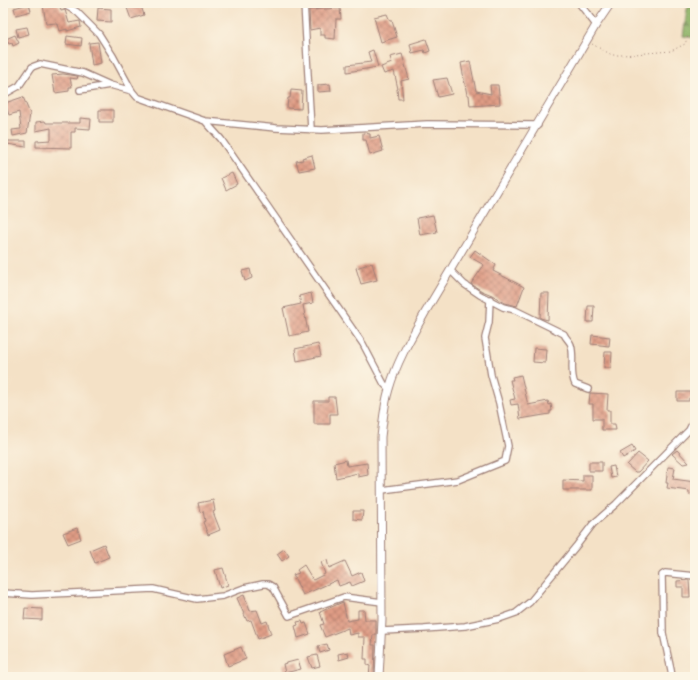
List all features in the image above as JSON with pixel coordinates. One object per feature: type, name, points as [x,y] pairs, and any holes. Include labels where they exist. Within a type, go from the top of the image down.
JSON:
[{"type":"street","points":[[61,3],[77,12],[99,34],[137,97],[205,120],[276,128],[311,129],[427,124],[538,124]]},
{"type":"street","points":[[304,3],[311,129]]},
{"type":"street","points":[[579,3],[596,25]]},
{"type":"street","points":[[379,677],[382,630],[382,437],[384,413],[389,389],[403,354],[450,270],[596,25],[611,3]]},
{"type":"street","points":[[3,94],[19,86],[32,67],[40,64],[83,73],[110,85],[132,91]]},
{"type":"street","points":[[80,90],[110,85]]},
{"type":"street","points":[[205,120],[222,139],[363,344],[384,384],[389,389]]},
{"type":"street","points":[[450,270],[464,284],[480,295],[564,334],[570,342],[572,348],[573,379],[575,384],[588,389]]},
{"type":"street","points":[[382,490],[458,480],[505,461],[508,446],[499,403],[491,375],[486,338],[489,322],[490,299]]},
{"type":"street","points":[[382,630],[466,626],[499,619],[516,613],[530,602],[593,524],[616,504],[689,430],[695,418]]},
{"type":"street","points":[[672,677],[663,633],[662,575],[665,573],[695,576]]},
{"type":"street","points":[[3,593],[32,595],[152,589],[197,599],[223,596],[244,588],[268,584],[273,587],[289,616],[344,597],[382,602]]},
{"type":"path","points":[[587,41],[612,55],[635,54],[671,51],[685,44],[688,36]]},
{"type":"green space","points":[[691,3],[695,3],[695,38],[683,36],[687,9]]},
{"type":"building","points":[[57,3],[61,11],[65,10],[69,23],[80,21],[81,27],[67,31],[67,29],[60,31],[58,24],[56,25],[56,23],[46,24],[43,5]]},
{"type":"building","points":[[140,3],[144,15],[131,19],[126,5]]},
{"type":"building","points":[[29,4],[31,11],[16,15],[14,8]]},
{"type":"building","points":[[98,8],[111,9],[111,22],[97,21]]},
{"type":"building","points":[[340,8],[341,19],[336,19],[335,39],[325,38],[325,35],[320,35],[320,28],[310,30],[309,10]]},
{"type":"building","points":[[387,14],[390,21],[392,21],[397,37],[381,42],[374,17]]},
{"type":"building","points":[[27,27],[29,34],[18,37],[16,29]]},
{"type":"building","points":[[15,35],[19,43],[13,46],[12,43],[9,44],[6,39]]},
{"type":"building","points":[[67,36],[82,38],[81,46],[66,44]]},
{"type":"building","points":[[426,39],[430,51],[425,53],[424,50],[412,53],[410,44]]},
{"type":"building","points":[[98,42],[101,63],[92,65],[89,43]]},
{"type":"building","points":[[373,50],[378,67],[347,72],[347,65],[371,62],[368,52]]},
{"type":"building","points":[[402,54],[409,79],[401,81],[403,99],[398,99],[398,89],[394,71],[384,74],[381,67],[392,63],[390,57]]},
{"type":"building","points":[[470,61],[476,91],[491,94],[490,85],[498,85],[500,104],[470,106],[469,95],[467,95],[461,63]]},
{"type":"building","points":[[63,74],[78,76],[77,79],[70,78],[72,87],[69,87],[69,91],[55,93],[52,75]]},
{"type":"building","points":[[447,78],[452,94],[438,97],[433,80]]},
{"type":"building","points":[[330,84],[331,91],[318,92],[318,85]]},
{"type":"building","points":[[291,90],[302,91],[301,109],[287,108]]},
{"type":"building","points":[[23,97],[30,114],[27,133],[13,136],[12,130],[21,129],[19,112],[9,115],[5,103]]},
{"type":"building","points":[[99,110],[113,110],[113,122],[99,122]]},
{"type":"building","points":[[80,118],[91,119],[90,129],[75,128],[75,132],[71,132],[71,148],[36,147],[36,141],[51,140],[51,128],[36,131],[36,122],[45,121],[46,123],[80,123]]},
{"type":"building","points":[[363,133],[370,134],[370,138],[379,136],[383,151],[370,155],[366,140],[363,140]]},
{"type":"building","points":[[7,141],[26,141],[26,147],[7,144]]},
{"type":"building","points":[[312,155],[315,168],[299,171],[296,161],[303,160],[302,158]]},
{"type":"building","points":[[232,173],[237,184],[226,190],[221,178]]},
{"type":"building","points":[[433,215],[437,232],[420,235],[417,218]]},
{"type":"building","points":[[475,250],[496,265],[493,271],[524,287],[517,306],[505,303],[471,284],[484,265],[470,257]]},
{"type":"building","points":[[372,263],[377,280],[361,284],[356,268]]},
{"type":"building","points":[[250,269],[252,278],[245,281],[242,271]]},
{"type":"building","points":[[311,293],[313,303],[303,305],[308,332],[289,336],[283,308],[301,304],[299,296]]},
{"type":"building","points":[[541,293],[549,293],[548,320],[540,318]]},
{"type":"building","points":[[588,306],[594,306],[593,322],[587,322]]},
{"type":"building","points":[[592,335],[610,337],[609,346],[591,344]]},
{"type":"building","points":[[318,344],[321,356],[297,361],[295,349]]},
{"type":"building","points":[[534,348],[546,349],[545,363],[533,362]]},
{"type":"building","points":[[605,352],[612,352],[611,368],[604,368]]},
{"type":"building","points":[[521,375],[528,405],[548,401],[549,405],[551,404],[552,411],[550,411],[550,414],[520,419],[518,404],[511,405],[510,400],[515,399],[510,380],[513,380],[512,377]]},
{"type":"building","points":[[677,392],[695,392],[695,399],[689,398],[689,401],[677,401]]},
{"type":"building","points":[[590,393],[608,394],[607,410],[610,410],[610,424],[615,424],[616,430],[602,430],[602,419],[593,419],[593,404],[589,404]]},
{"type":"building","points":[[328,397],[335,397],[337,414],[330,414],[330,424],[314,424],[314,401],[328,401]]},
{"type":"building","points":[[632,446],[635,451],[623,458],[620,453]]},
{"type":"building","points":[[677,450],[689,463],[683,464],[672,454]]},
{"type":"building","points":[[638,453],[648,461],[638,472],[635,472],[627,465]]},
{"type":"building","points":[[346,460],[347,466],[367,463],[368,475],[358,477],[358,473],[336,478],[334,463]]},
{"type":"building","points":[[589,462],[602,462],[602,471],[589,471]]},
{"type":"building","points":[[614,466],[616,477],[611,478],[609,467]]},
{"type":"building","points":[[668,467],[675,468],[673,479],[695,482],[695,495],[689,494],[689,491],[667,488],[668,483],[666,483]]},
{"type":"building","points":[[583,475],[592,475],[592,490],[563,490],[563,480],[583,481]]},
{"type":"building","points":[[213,500],[215,511],[213,512],[220,530],[208,535],[203,522],[205,521],[203,511],[200,512],[198,503]]},
{"type":"building","points":[[353,511],[363,511],[362,520],[353,519]]},
{"type":"building","points":[[77,528],[81,539],[68,544],[63,533]]},
{"type":"building","points":[[104,544],[109,557],[95,563],[90,550]]},
{"type":"building","points":[[284,549],[289,556],[282,561],[277,554]]},
{"type":"building","points":[[327,560],[329,568],[345,561],[352,576],[361,572],[364,581],[352,586],[350,582],[339,586],[337,580],[303,595],[293,575],[299,573],[297,570],[304,565],[313,580],[325,574],[321,562]]},
{"type":"building","points":[[223,568],[228,585],[220,588],[215,570]]},
{"type":"building","points":[[689,580],[690,597],[683,597],[683,587],[677,587],[677,581]]},
{"type":"building","points":[[244,595],[250,611],[257,610],[262,623],[267,621],[271,634],[258,639],[251,620],[247,621],[237,598]]},
{"type":"building","points":[[343,602],[347,621],[358,619],[358,610],[364,610],[365,620],[376,620],[376,635],[373,635],[372,645],[375,645],[374,677],[369,677],[370,666],[367,665],[367,659],[364,659],[365,637],[358,637],[358,633],[349,635],[348,628],[325,637],[320,625],[324,624],[320,612]]},
{"type":"building","points":[[25,608],[42,609],[42,620],[24,619]]},
{"type":"building","points":[[302,621],[303,624],[306,623],[310,634],[298,638],[295,626],[298,625],[297,622]]},
{"type":"building","points":[[327,644],[329,650],[320,653],[318,646]]},
{"type":"building","points":[[241,647],[246,659],[228,666],[224,654]]},
{"type":"building","points":[[348,652],[349,657],[339,660],[338,654]]},
{"type":"building","points":[[317,655],[320,666],[312,668],[308,657]]},
{"type":"building","points":[[298,660],[301,669],[285,673],[283,664]]}]
